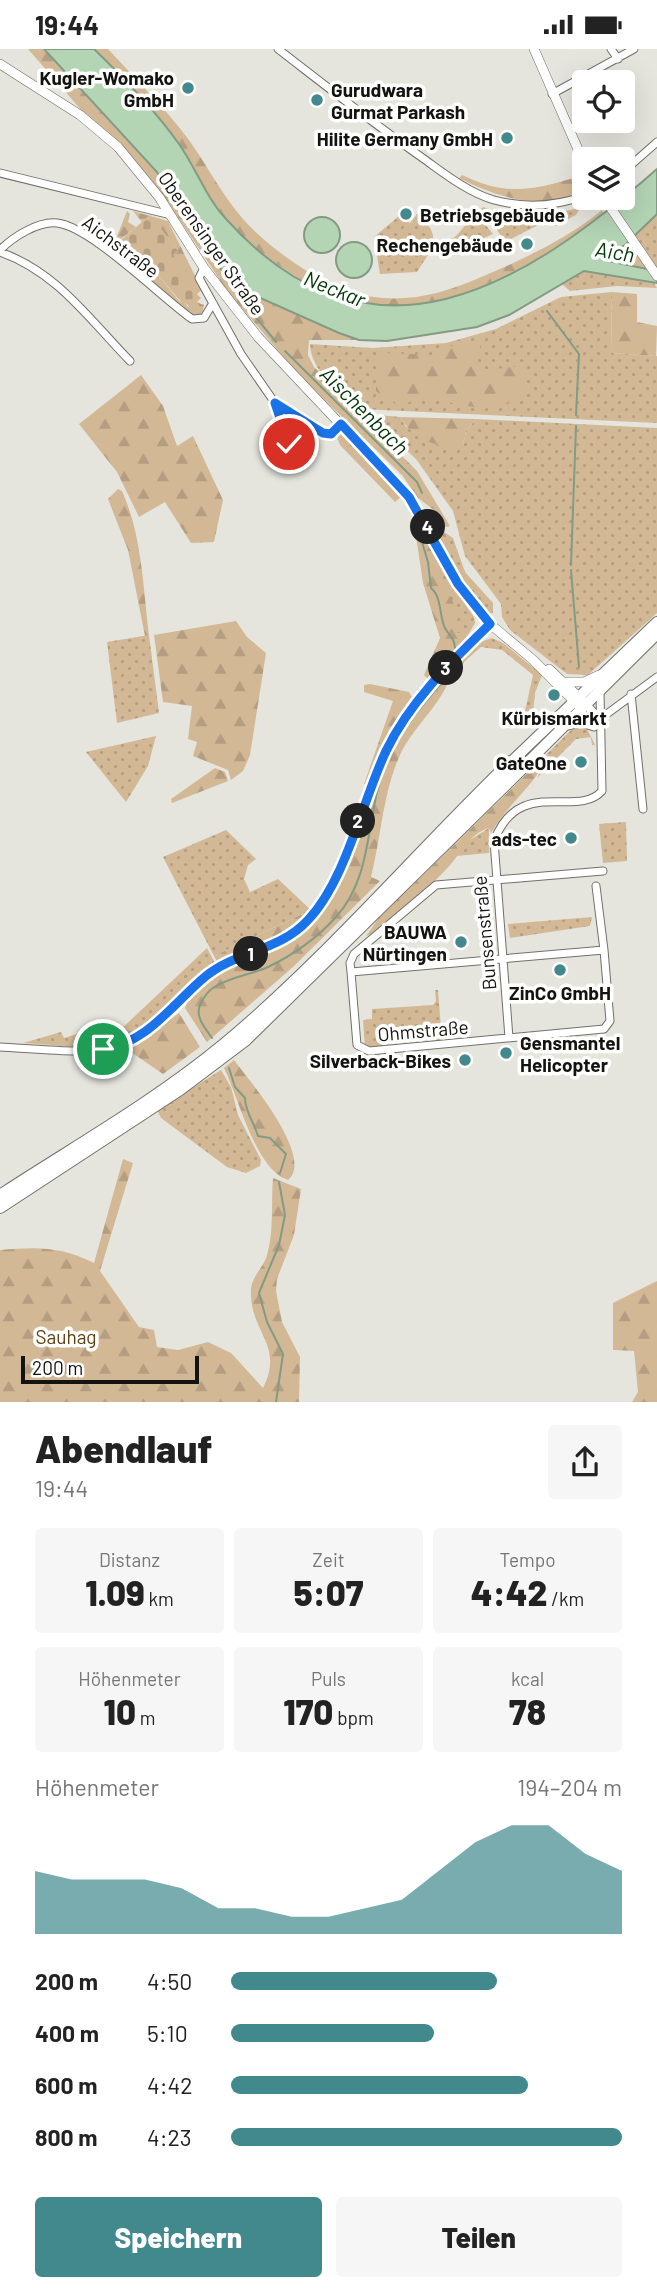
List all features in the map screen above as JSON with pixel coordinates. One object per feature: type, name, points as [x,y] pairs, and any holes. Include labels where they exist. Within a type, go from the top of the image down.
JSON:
[{"type":"highway","points":[[0,1196],[223,1046],[517,765]]},
{"type":"highway","points":[[0,1207],[180,1090],[245,1040],[517,765]]},
{"type":"main road","points":[[517,765],[563,727],[603,673],[657,622]]},
{"type":"main road","points":[[517,765],[580,702],[600,691],[657,635]]},
{"type":"street","points":[[278,49],[373,123],[469,188],[493,199],[521,204],[546,205],[572,200]]},
{"type":"street","points":[[534,49],[577,147]]},
{"type":"street","points":[[611,49],[618,59]]},
{"type":"street","points":[[552,94],[634,49]]},
{"type":"street","name":"Oberensinger Straße","points":[[0,64],[98,129],[132,163],[171,215],[204,268],[272,353],[409,497],[458,584],[490,624],[580,702]]},
{"type":"street","points":[[635,161],[657,142]]},
{"type":"street","points":[[0,173],[171,215]]},
{"type":"street","points":[[612,210],[657,276]]},
{"type":"street","name":"Aichstraße","points":[[0,251],[23,233],[43,225],[64,224],[90,239],[192,319],[204,318],[213,303]]},
{"type":"street","points":[[0,251],[30,264],[53,280],[130,361]]},
{"type":"street","points":[[204,268],[199,278],[241,354],[275,403],[289,444]]},
{"type":"street","points":[[275,403],[323,433],[331,434],[341,424]]},
{"type":"street","points":[[0,1047],[103,1049],[121,1046],[149,1028],[218,967],[268,948],[296,931],[317,909],[338,869],[386,751],[402,723],[436,678],[490,624]]},
{"type":"street","name":"Oberensinger Straße","points":[[532,659],[567,682],[580,702]]},
{"type":"street","points":[[567,682],[584,682],[603,673]]},
{"type":"street","points":[[580,702],[600,719],[657,677]]},
{"type":"street","name":"Bunsenstraße","points":[[509,1038],[494,841],[503,822],[514,811],[529,804],[592,797],[602,791],[600,691]]},
{"type":"street","points":[[631,694],[643,809]]},
{"type":"street","points":[[580,702],[600,736]]},
{"type":"street","points":[[563,727],[581,723],[594,727]]},
{"type":"street","points":[[596,886],[604,950],[351,972],[350,963],[354,954],[431,888],[442,884],[603,871]]},
{"type":"street","name":"Ohmstraße","points":[[351,972],[357,1045],[364,1051],[608,1027],[610,1021],[604,950]]},
{"type":"green space","points":[[28,49],[44,49],[157,172],[205,250],[274,305],[359,340],[309,340],[308,355],[314,367],[417,471],[450,526],[446,527],[434,510],[418,498],[402,475],[298,374],[226,289],[167,201],[127,151],[83,112]]},
{"type":"green space","points":[[94,49],[108,49],[158,102],[186,136],[235,209],[255,232],[320,279],[366,296],[412,297],[460,286],[561,238],[602,210],[605,215],[530,263],[453,297],[413,304],[373,304],[331,294],[289,272],[238,233],[218,209],[170,132],[139,95]]},
{"type":"green space","points":[[462,175],[494,187],[509,189],[537,187],[572,178],[572,196],[551,200],[520,200],[490,192],[459,178]]},
{"type":"green space","points":[[483,207],[531,214],[579,210],[576,215],[555,226],[548,220],[509,240],[502,238],[490,218],[480,210]]},
{"type":"green space","points":[[127,211],[130,214],[128,222],[136,227],[121,239],[154,278],[158,275],[180,302],[183,300],[188,307],[196,302],[204,305],[202,316],[189,313],[112,249]]},
{"type":"green space","points":[[133,211],[168,221],[206,298],[172,255],[178,250],[149,216],[142,222]]},
{"type":"green space","points":[[476,213],[493,234],[484,238],[485,242],[455,256],[440,247],[456,236]]},
{"type":"green space","points":[[417,214],[431,229],[433,236],[428,256],[417,272],[380,274],[374,237],[399,216],[410,223]]},
{"type":"green space","points":[[657,214],[657,271],[602,260],[626,244]]},
{"type":"green space","points":[[150,215],[178,250],[173,255],[202,290],[197,294],[201,298],[197,302],[200,307],[194,311],[181,302],[158,275],[153,278],[121,240]]},
{"type":"green space","points":[[584,271],[654,283],[657,288],[617,286],[570,291],[562,284]]},
{"type":"green space","points":[[612,292],[611,353],[657,356],[657,423],[360,409],[321,373],[315,364],[310,344],[373,348],[446,343],[496,329],[561,297]]},
{"type":"green space","points":[[612,292],[637,294],[637,322],[657,326],[656,356],[611,353]]},
{"type":"green space","points":[[466,343],[481,345],[474,358],[481,371],[519,366],[526,371],[525,387],[513,401],[484,409],[427,398],[397,405],[376,391],[376,365],[385,353],[435,355],[442,348]]},
{"type":"green space","points":[[141,375],[163,406],[177,446],[193,436],[223,500],[214,542],[191,543],[165,502],[139,517],[117,472],[79,424]]},
{"type":"green space","points":[[367,414],[400,417],[406,427],[463,445],[466,431],[476,419],[657,428],[657,613],[588,675],[567,674],[510,630],[502,617],[501,604],[465,556],[453,511],[416,459]]},
{"type":"green space","points":[[400,417],[476,419],[466,431],[463,445],[455,449],[417,435]]},
{"type":"green space","points":[[339,432],[401,497],[395,502],[340,445],[336,435]]},
{"type":"green space","points":[[118,489],[122,491],[129,508],[138,543],[149,635],[145,636],[128,550],[108,499]]},
{"type":"green space","points":[[413,510],[453,586],[474,617],[475,623],[468,635],[456,633],[419,524],[414,523]]},
{"type":"green space","points":[[414,523],[419,524],[458,614],[456,633],[468,635],[429,680],[424,675],[440,638],[423,583]]},
{"type":"green space","points":[[438,528],[453,538],[465,572],[493,603],[493,613],[487,614],[464,585],[433,529]]},
{"type":"green space","points":[[236,621],[247,637],[266,653],[250,755],[243,771],[231,780],[228,770],[193,756],[197,742],[188,739],[192,706],[163,702],[154,635]]},
{"type":"green space","points":[[149,635],[159,713],[117,723],[107,642]]},
{"type":"green space","points":[[492,638],[503,643],[542,675],[535,693],[532,723],[523,720],[533,675],[502,650],[481,647],[465,661],[451,681],[452,667],[483,641]]},
{"type":"green space","points":[[452,667],[445,690],[406,744],[394,769],[371,877],[380,881],[293,967],[207,1042],[185,1008],[192,994],[202,982],[216,973],[293,938],[323,906],[363,811],[393,750],[410,721]]},
{"type":"green space","points":[[364,685],[409,692],[413,699],[391,734],[369,785],[364,784],[393,701],[364,692]]},
{"type":"green space","points":[[575,726],[586,727],[591,737],[576,739],[537,778],[546,760],[544,757]]},
{"type":"green space","points":[[156,736],[148,766],[126,802],[86,752]]},
{"type":"green space","points":[[544,757],[546,760],[540,770],[491,833],[489,828],[477,834],[425,890],[379,931],[366,936],[379,918]]},
{"type":"green space","points":[[215,768],[225,772],[228,781],[172,803],[171,799]]},
{"type":"green space","points":[[626,822],[627,861],[603,863],[599,824]]},
{"type":"green space","points":[[489,828],[489,853],[456,856],[465,843]]},
{"type":"green space","points":[[226,830],[256,859],[248,865],[244,879],[250,892],[278,879],[311,910],[214,956],[163,857]]},
{"type":"green space","points":[[311,910],[283,937],[218,963],[214,956]]},
{"type":"green space","points":[[592,917],[590,926],[510,938],[508,924]]},
{"type":"green space","points":[[207,948],[216,965],[162,1013],[124,1041],[120,1039],[118,1032]]},
{"type":"green space","points":[[435,990],[438,990],[442,1041],[436,1042],[434,1037],[383,1042],[383,1047],[365,1048],[363,1020],[372,1019],[372,1009],[433,1005],[436,1001]]},
{"type":"green space","points":[[179,1013],[200,1047],[163,1074],[128,1050]]},
{"type":"green space","points":[[111,1024],[114,1045],[79,1047],[23,1043],[61,1032],[64,1038]]},
{"type":"green space","points":[[234,1060],[265,1101],[287,1138],[293,1155],[294,1169],[288,1180],[276,1173],[266,1162],[249,1131],[224,1068]]},
{"type":"green space","points":[[221,1070],[231,1087],[238,1115],[261,1160],[260,1166],[246,1173],[227,1167],[161,1118],[157,1110]]},
{"type":"green space","name":"Sauhag","points":[[123,1159],[133,1163],[100,1271],[139,1327],[154,1330],[157,1347],[178,1350],[208,1342],[231,1353],[263,1388],[269,1373],[270,1360],[255,1317],[251,1290],[269,1246],[273,1178],[301,1189],[294,1235],[277,1279],[276,1291],[282,1322],[300,1357],[299,1402],[0,1402],[0,1250],[48,1249],[70,1253],[94,1263]]},
{"type":"green space","points":[[657,1281],[657,1402],[632,1402],[638,1392],[634,1351],[613,1350],[613,1303]]},
{"type":"water","name":"Aich","points":[[44,49],[94,49],[170,131],[227,220],[282,269],[337,296],[392,305],[447,299],[501,279],[554,249],[607,210],[635,210],[635,187],[657,169],[657,214],[626,244],[603,260],[657,271],[657,283],[584,271],[509,315],[477,327],[387,341],[359,340],[236,287],[205,250],[157,172]]},
{"type":"water","points":[[322,217],[335,222],[340,235],[335,248],[322,253],[309,248],[304,235],[309,222]]},
{"type":"water","points":[[354,242],[367,247],[372,260],[367,273],[354,278],[341,273],[336,260],[341,247]]},
{"type":"waterway","name":"Aischenbach","points":[[243,290],[254,315],[276,342]]},
{"type":"waterway","points":[[547,311],[579,354],[576,415]]},
{"type":"waterway","name":"Aischenbach","points":[[285,351],[417,482],[422,493]]},
{"type":"waterway","points":[[571,565],[576,426]]},
{"type":"waterway","name":"Aischenbach","points":[[416,522],[428,562],[431,588],[437,596],[443,623],[455,648]]},
{"type":"waterway","points":[[571,570],[579,667]]},
{"type":"waterway","name":"Aischenbach","points":[[212,1038],[199,1014],[201,1003],[209,991],[226,981],[268,967],[296,951],[329,924],[347,903],[365,857],[382,775],[396,743],[415,714],[449,675]]},
{"type":"waterway","name":"Aischenbach","points":[[229,1068],[235,1087],[245,1098],[246,1108],[258,1136],[270,1138],[286,1154],[280,1173]]},
{"type":"waterway","name":"Aischenbach","points":[[276,1402],[283,1354],[267,1322],[259,1293],[279,1245],[285,1215],[279,1182]]},
{"type":"place","name":"Kugler-Womako GmbH","points":[[188,88]]},
{"type":"place","name":"Gurudwara Gurmat Parkash","points":[[317,100]]},
{"type":"place","name":"Hilite Germany GmbH","points":[[507,138]]},
{"type":"place","name":"Betriebsgebäude","points":[[406,214]]},
{"type":"place","name":"Rechengebäude","points":[[527,244]]},
{"type":"place","name":"Kürbismarkt","points":[[554,695]]},
{"type":"place","name":"GateOne","points":[[581,762]]},
{"type":"place","name":"ads-tec","points":[[571,838]]},
{"type":"place","name":"BAUWA Nürtingen","points":[[461,942]]},
{"type":"place","name":"ZinCo GmbH","points":[[560,970]]},
{"type":"place","name":"Gensmantel Helicopter","points":[[506,1053]]},
{"type":"place","name":"Silverback-Bikes","points":[[465,1060]]},
{"type":"route","points":[[103,1049],[121,1046],[137,1037],[218,967],[277,944],[308,920],[317,909],[342,860],[386,751],[398,730],[436,678],[490,624],[458,584],[409,497],[341,424],[333,433],[323,433],[275,403],[289,444]]},
{"type":"water label","name":"Neckar","points":[[335,288]]}]
